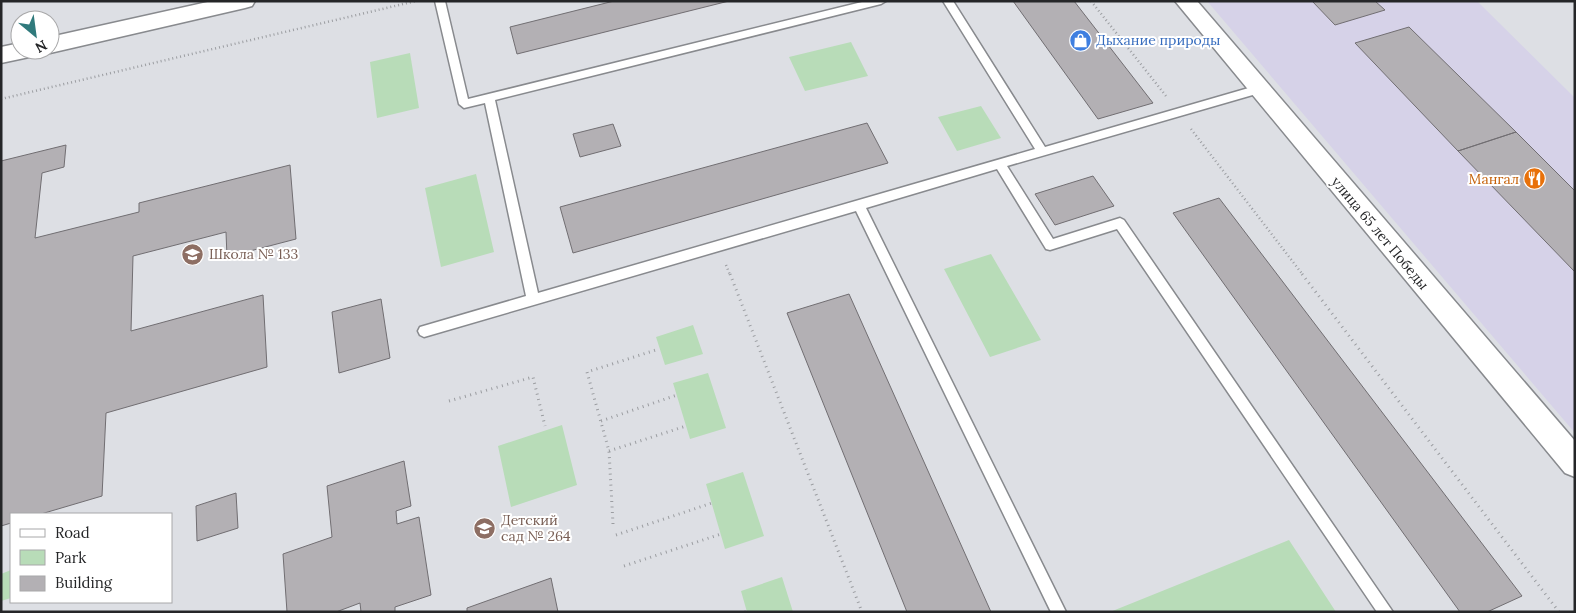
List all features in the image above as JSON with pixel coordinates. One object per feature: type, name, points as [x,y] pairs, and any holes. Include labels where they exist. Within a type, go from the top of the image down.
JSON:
[{"type":"street","points":[[60,43],[245,1]]},
{"type":"street","name":"улица 65 лет Победы","points":[[1185,1],[1575,464]]},
{"type":"lane","points":[[440,1],[464,104],[881,1]]},
{"type":"lane","points":[[948,1],[1043,152]]},
{"type":"lane","points":[[424,331],[1259,90]]},
{"type":"lane","points":[[488,98],[533,299]]},
{"type":"lane","points":[[1000,164],[1050,245],[1120,223],[1386,612]]},
{"type":"lane","points":[[859,205],[1059,612]]},
{"type":"path","points":[[1,99],[416,1]]},
{"type":"path","points":[[1091,1],[1179,113],[1559,612]]},
{"type":"path","points":[[719,245],[862,612]]},
{"type":"path","points":[[613,524],[609,451],[588,372],[659,349]]},
{"type":"path","points":[[449,402],[533,377],[545,426]]},
{"type":"path","points":[[601,421],[677,395]]},
{"type":"path","points":[[609,451],[686,426]]},
{"type":"path","points":[[616,535],[712,503]]},
{"type":"path","points":[[624,566],[721,534]]},
{"type":"shaded area","points":[[1207,1],[1477,1],[1575,98],[1575,433]]},
{"type":"green space","points":[[851,42],[868,76],[805,91],[789,57]]},
{"type":"green space","points":[[410,53],[419,108],[377,118],[370,62]]},
{"type":"green space","points":[[981,106],[1001,138],[957,151],[938,117]]},
{"type":"green space","points":[[476,174],[494,252],[441,267],[425,188]]},
{"type":"green space","points":[[991,254],[1041,340],[990,357],[944,269]]},
{"type":"green space","points":[[693,325],[703,354],[665,365],[656,337]]},
{"type":"green space","points":[[708,373],[726,428],[690,439],[673,383]]},
{"type":"green space","points":[[562,425],[577,485],[511,507],[498,446]]},
{"type":"green space","points":[[743,472],[764,536],[725,549],[706,484]]},
{"type":"green space","points":[[1289,540],[1336,612],[1110,612]]},
{"type":"green space","points":[[10,570],[10,598],[1,601],[1,574]]},
{"type":"green space","points":[[782,577],[793,612],[747,612],[741,591]]},
{"type":"building","points":[[614,1],[729,1],[517,54],[510,27]]},
{"type":"building","points":[[1013,1],[1074,1],[1153,103],[1098,119]]},
{"type":"building","points":[[1312,1],[1375,1],[1385,10],[1335,25]]},
{"type":"building","points":[[1409,27],[1516,132],[1458,151],[1355,43]]},
{"type":"building","points":[[867,123],[888,163],[573,253],[560,207]]},
{"type":"building","points":[[613,124],[621,146],[580,157],[573,134]]},
{"type":"building","points":[[1516,132],[1575,191],[1575,272],[1458,151]]},
{"type":"building","points":[[66,145],[64,167],[42,173],[35,238],[139,212],[139,203],[290,165],[296,239],[227,257],[226,232],[133,256],[131,331],[263,295],[267,367],[106,413],[102,496],[44,513],[10,513],[10,523],[1,526],[1,161]]},
{"type":"building","points":[[1093,176],[1114,206],[1055,225],[1035,194]]},
{"type":"building","points":[[1219,198],[1522,596],[1487,612],[1460,612],[1173,213]]},
{"type":"building","points":[[849,294],[991,612],[907,612],[787,313]]},
{"type":"building","points":[[381,299],[390,358],[339,373],[332,312]]},
{"type":"building","points":[[404,461],[411,506],[396,511],[397,524],[419,517],[431,595],[395,607],[395,612],[361,612],[360,603],[336,612],[287,612],[283,554],[332,537],[327,486]]},
{"type":"building","points":[[236,493],[238,528],[197,541],[196,506]]},
{"type":"building","points":[[551,578],[558,612],[467,612],[467,608]]},
{"type":"place","name":"Дыхание природы","points":[[1080,40]]},
{"type":"place","name":"Мангал","points":[[1535,179]]},
{"type":"place","name":"Школа № 133","points":[[193,254]]},
{"type":"place","name":"Детский сад № 264","points":[[485,528]]}]
